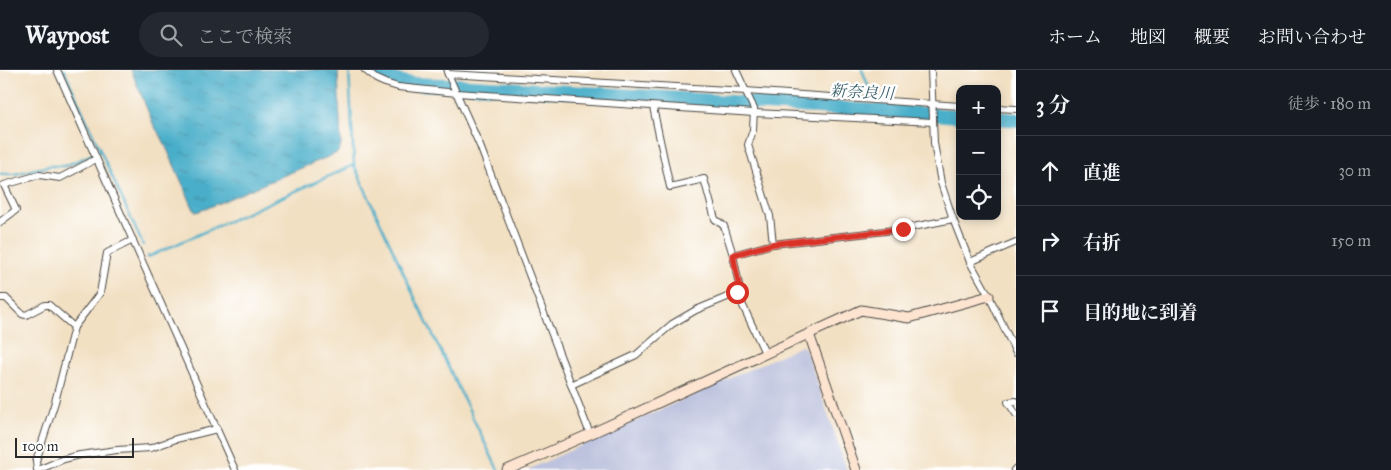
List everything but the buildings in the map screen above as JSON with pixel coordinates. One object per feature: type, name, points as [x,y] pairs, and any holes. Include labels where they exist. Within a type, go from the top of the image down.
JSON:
[{"type":"street","points":[[57,70],[235,470]]},
{"type":"street","points":[[365,70],[385,84],[398,87],[653,107],[933,121]]},
{"type":"street","points":[[736,70],[754,111],[753,130],[748,145],[770,216],[773,244]]},
{"type":"street","points":[[931,70],[933,121],[941,183],[970,262],[1016,352]]},
{"type":"street","points":[[590,434],[480,146],[448,74],[932,106],[956,106]]},
{"type":"street","points":[[653,107],[670,187],[704,179],[715,218],[724,226],[733,255],[739,286],[737,292],[765,353]]},
{"type":"street","points":[[1001,108],[1016,109]]},
{"type":"street","points":[[0,222],[16,210],[4,186],[39,175],[60,178],[96,159]]},
{"type":"street","points":[[733,255],[773,244],[903,229],[953,219]]},
{"type":"street","points":[[133,240],[107,253],[100,293],[74,327],[55,402],[36,461],[38,470],[80,455],[151,448],[217,429]]},
{"type":"street","points":[[970,262],[1016,242]]},
{"type":"street","points":[[571,385],[636,355],[672,324],[696,310],[737,292]]},
{"type":"street","points":[[506,470],[590,434],[861,310],[909,318],[989,296]]},
{"type":"street","points":[[0,298],[6,298],[22,314],[26,315],[49,305],[74,327]]},
{"type":"street","points":[[809,334],[856,470]]},
{"type":"street","points":[[1016,401],[1008,402],[1016,414]]},
{"type":"shaded area","points":[[801,346],[805,348],[847,470],[527,470]]},
{"type":"water","points":[[131,70],[338,70],[340,149],[337,153],[195,212],[162,138],[154,126]]},
{"type":"waterway","points":[[64,70],[143,245]]},
{"type":"waterway","points":[[349,70],[354,165],[415,298],[498,470]]},
{"type":"waterway","name":"新奈良川","points":[[375,70],[394,80],[426,85],[458,85],[956,116]]},
{"type":"waterway","points":[[862,70],[872,95]]},
{"type":"waterway","name":"新奈良川","points":[[1001,118],[1016,120]]},
{"type":"waterway","points":[[0,174],[15,174],[49,166],[65,166],[100,151]]},
{"type":"waterway","points":[[148,256],[354,165]]},
{"type":"route","points":[[737,292],[739,286],[733,255],[773,244],[903,229]]}]
